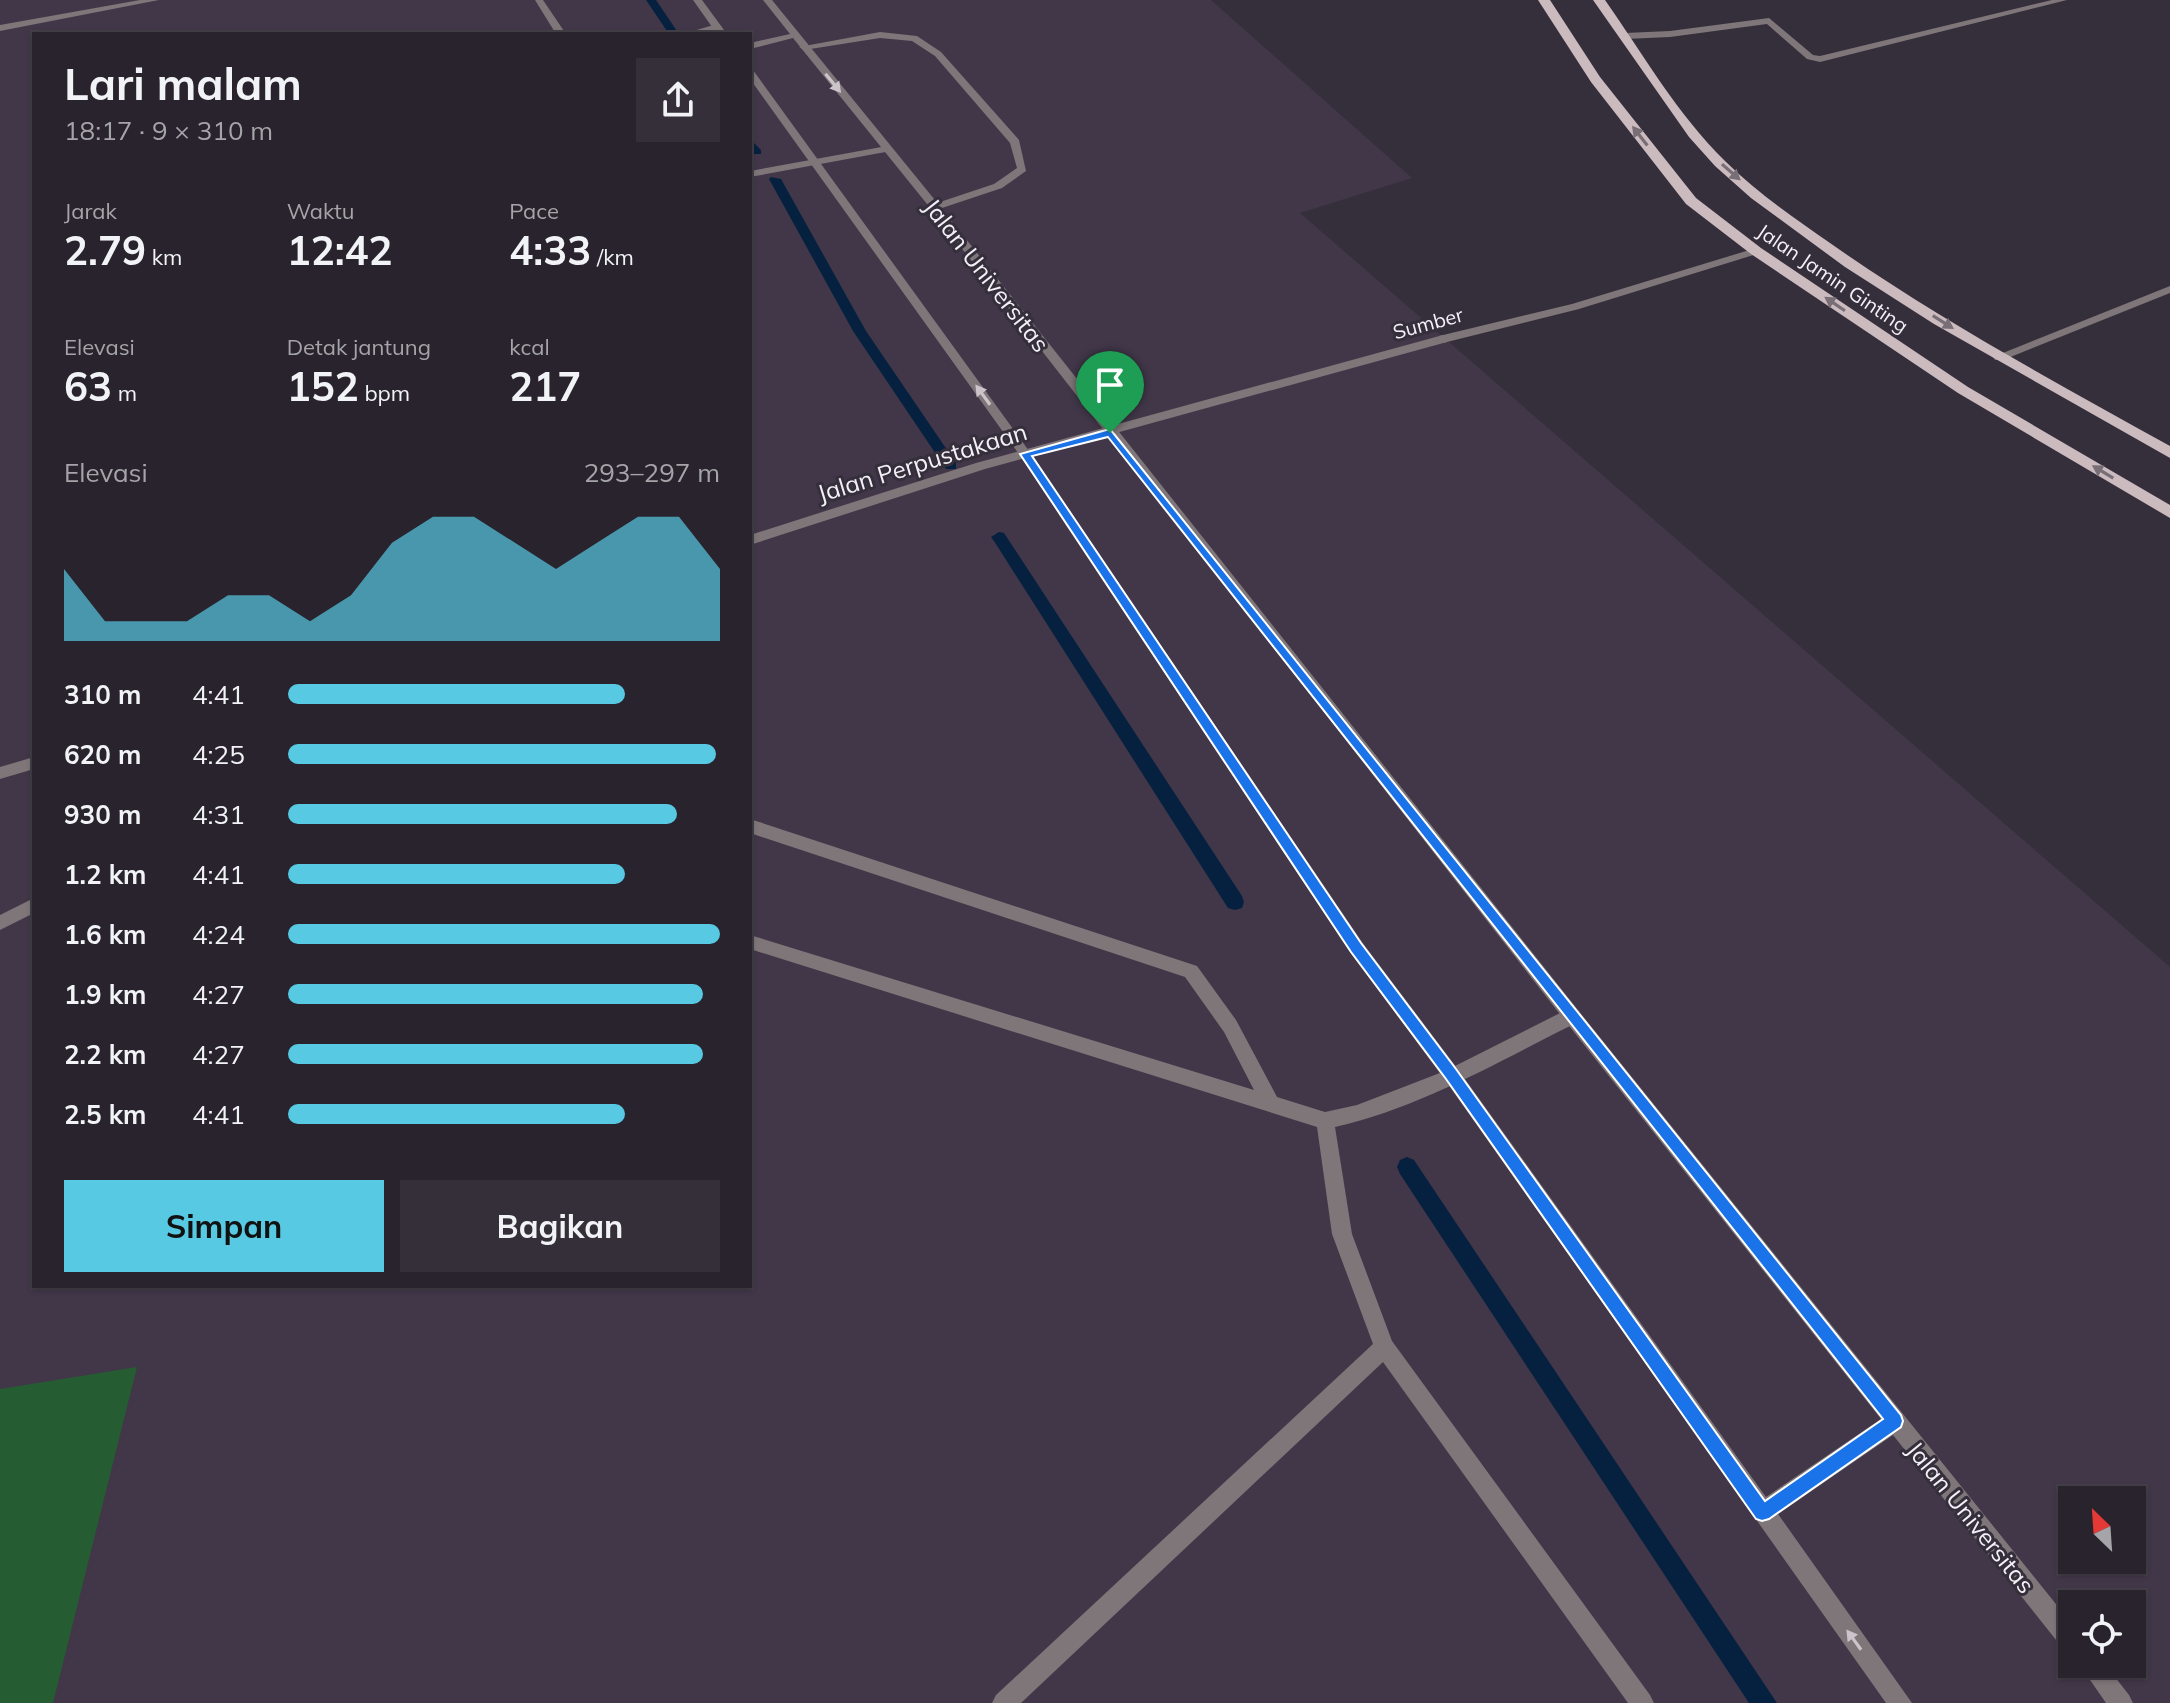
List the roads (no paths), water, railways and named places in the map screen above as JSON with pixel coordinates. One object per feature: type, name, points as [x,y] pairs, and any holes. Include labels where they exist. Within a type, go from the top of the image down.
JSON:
[{"type":"main road","name":"Jalan Jamin Ginting","points":[[1544,0],[1595,79],[1691,201],[1756,251],[1963,390],[2170,512]]},
{"type":"main road","name":"Jalan Jamin Ginting","points":[[1599,0],[1663,98],[1711,154],[1761,198],[1845,261],[1999,357],[2170,453]]},
{"type":"street","points":[[0,28],[155,0]]},
{"type":"street","points":[[539,0],[560,32]]},
{"type":"street","points":[[697,0],[720,31]]},
{"type":"street","name":"Jalan Universitas","points":[[767,0],[935,207],[1110,433],[2058,1625]]},
{"type":"street","points":[[1625,36],[1670,34],[1769,21],[1810,57],[1820,59],[2063,0]]},
{"type":"street","points":[[752,46],[880,35],[914,38],[938,54],[1015,142],[1022,169],[998,186],[935,207]]},
{"type":"street","points":[[752,75],[1025,454],[1356,947],[1451,1074],[1900,1703]]},
{"type":"street","points":[[752,174],[887,149]]},
{"type":"street","name":"Sumber","points":[[1110,433],[1443,339],[1575,307],[1756,251]]},
{"type":"street","points":[[1999,357],[2170,289]]},
{"type":"street","name":"Jalan Perpustakaan","points":[[752,539],[1025,454],[1110,433]]},
{"type":"street","points":[[0,773],[32,764]]},
{"type":"street","points":[[752,827],[1191,971],[1230,1026],[1271,1105]]},
{"type":"street","points":[[0,923],[32,906]]},
{"type":"street","points":[[752,943],[1325,1121],[1358,1115],[1404,1098],[1572,1016]]},
{"type":"street","points":[[1325,1121],[1342,1234],[1384,1347],[1642,1703]]},
{"type":"street","points":[[1004,1703],[1384,1347]]},
{"type":"street","points":[[1762,1513],[1895,1421]]},
{"type":"street","points":[[2101,1678],[2121,1703]]},
{"type":"waterway","points":[[651,0],[673,32]]},
{"type":"waterway","points":[[752,145],[757,152]]},
{"type":"waterway","points":[[775,179],[860,331],[951,466]]},
{"type":"waterway","points":[[999,537],[1235,902]]},
{"type":"waterway","points":[[1407,1167],[1764,1703]]}]
